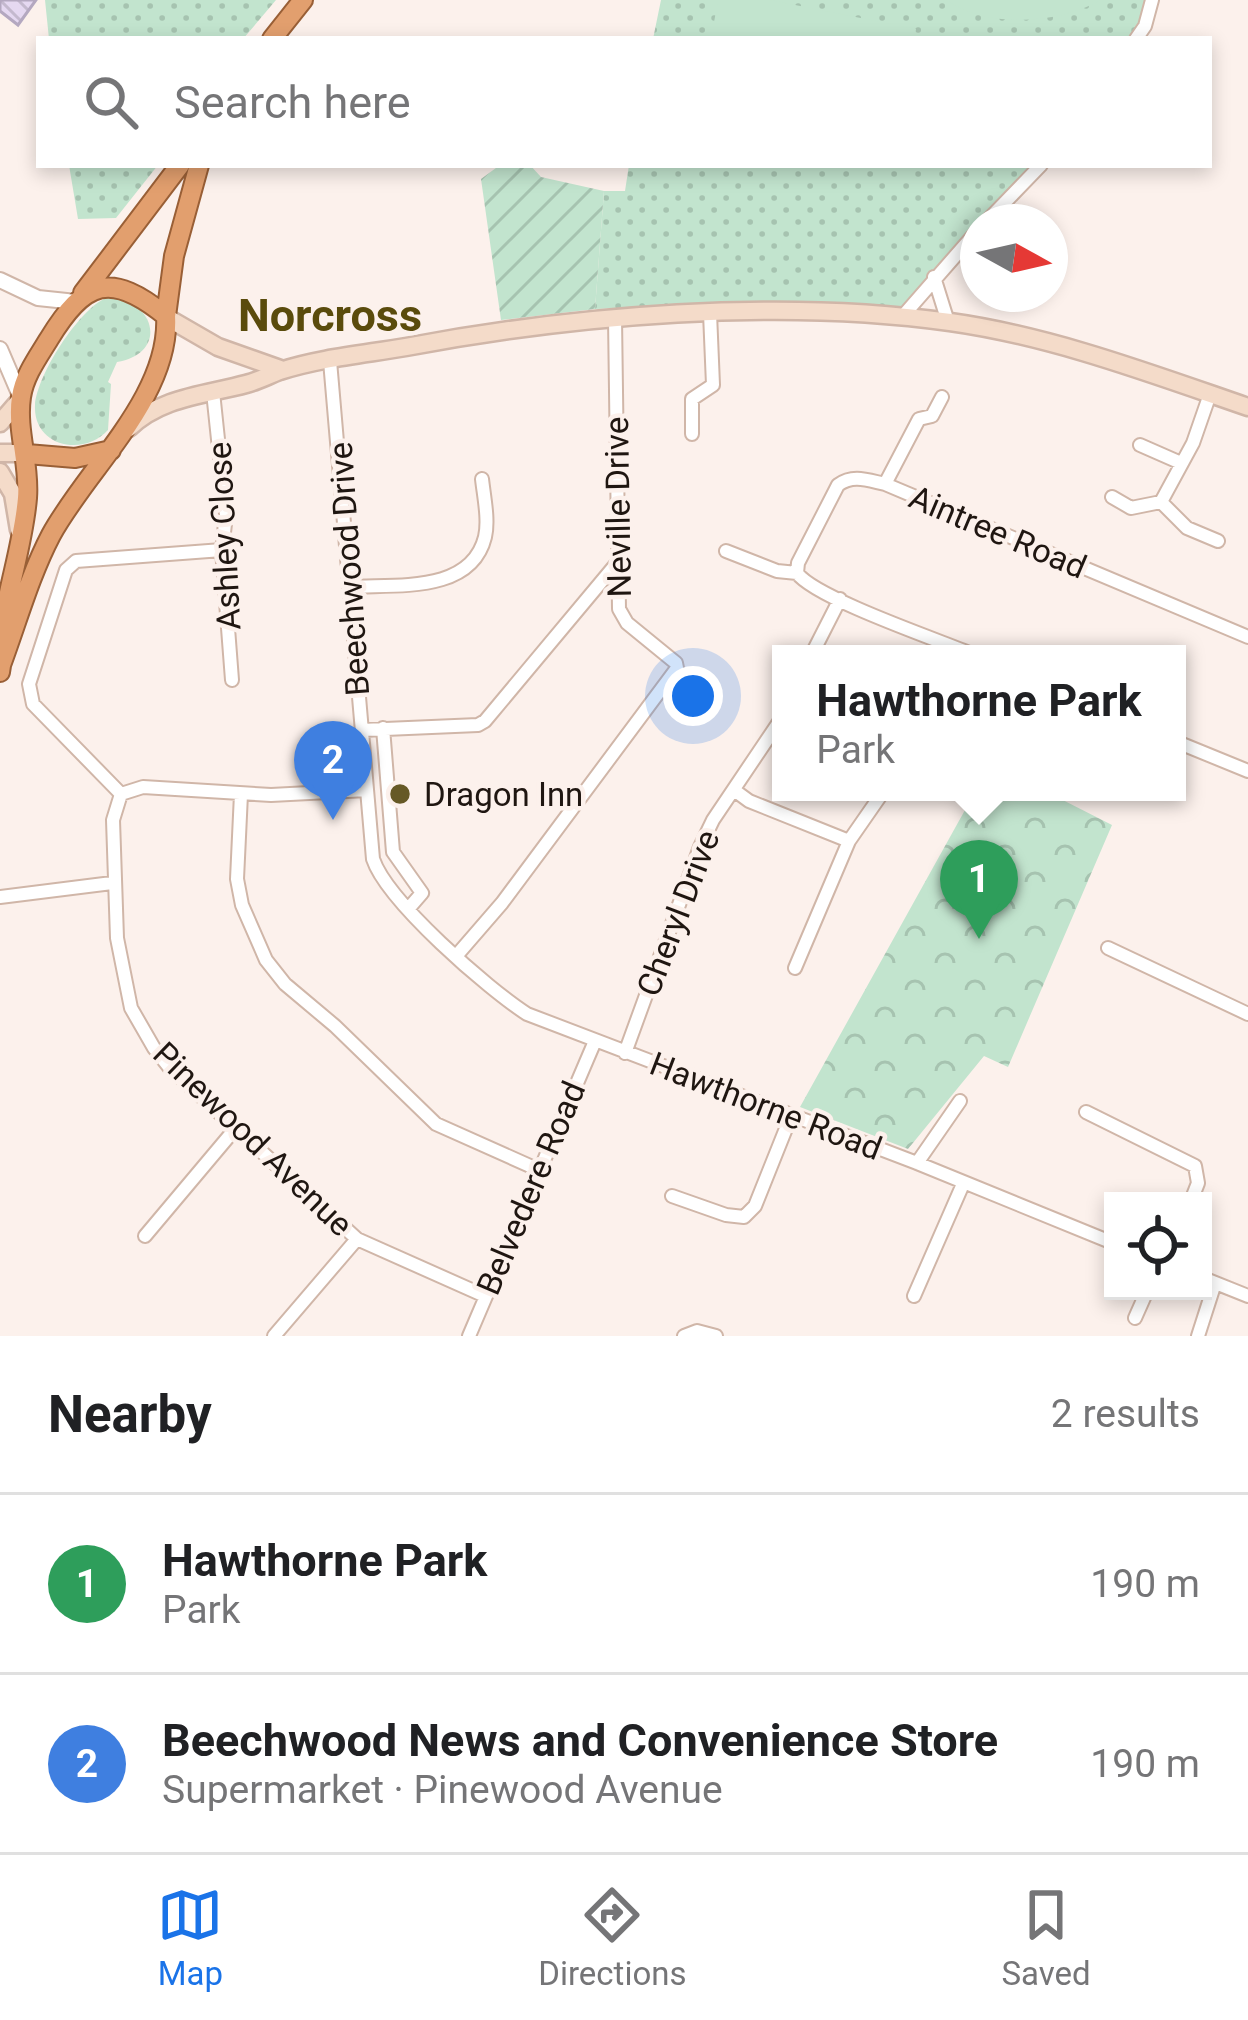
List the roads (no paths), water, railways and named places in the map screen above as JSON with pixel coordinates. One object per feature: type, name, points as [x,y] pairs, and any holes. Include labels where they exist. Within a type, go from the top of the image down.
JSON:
[{"type":"highway","points":[[274,36],[303,0]]},
{"type":"highway","points":[[1,668],[5,612],[27,498],[21,399],[34,363],[179,168]]},
{"type":"highway","points":[[1,668],[49,538],[124,432],[160,358],[174,256],[198,168]]},
{"type":"highway","points":[[76,302],[100,289],[119,287],[134,292],[166,317]]},
{"type":"highway","points":[[27,454],[75,458],[111,449]]},
{"type":"main road","points":[[124,432],[152,410],[284,370],[468,335],[615,318],[710,313],[948,322],[1046,344],[1248,406]]},
{"type":"main road","points":[[166,317],[218,347],[284,370]]},
{"type":"main road","points":[[0,423],[21,399]]},
{"type":"main road","points":[[0,453],[27,454]]},
{"type":"main road","points":[[0,472],[15,502],[20,543]]},
{"type":"street","points":[[1138,36],[1152,0]]},
{"type":"street","points":[[1003,204],[1038,168]]},
{"type":"street","points":[[902,317],[960,250]]},
{"type":"street","points":[[934,278],[948,322]]},
{"type":"street","points":[[0,280],[38,298],[76,302]]},
{"type":"street","points":[[692,434],[692,399],[713,386],[710,313]]},
{"type":"street","name":"Neville Drive","points":[[458,956],[677,668],[622,617],[617,562],[615,318]]},
{"type":"street","points":[[0,349],[21,399]]},
{"type":"street","name":"Beechwood Drive","points":[[331,361],[378,872],[440,938]]},
{"type":"street","name":"Ashley Close","points":[[213,392],[226,515],[222,550],[232,680]]},
{"type":"street","points":[[1161,502],[1193,443],[1210,394]]},
{"type":"street","points":[[884,484],[920,419],[932,416],[943,397]]},
{"type":"street","points":[[1140,445],[1181,463]]},
{"type":"street","name":"Aintree Road","points":[[797,573],[798,562],[838,485],[847,478],[860,478],[1248,637]]},
{"type":"street","points":[[350,587],[454,576],[478,554],[486,534],[482,479]]},
{"type":"street","points":[[1112,497],[1131,508],[1161,502]]},
{"type":"street","points":[[1161,502],[1187,529],[1218,541]]},
{"type":"street","points":[[222,550],[76,561],[66,570],[29,684],[33,704],[121,794],[143,787],[241,794],[367,790]]},
{"type":"street","points":[[726,551],[777,571],[797,573],[803,581],[951,645]]},
{"type":"street","points":[[362,730],[485,721],[617,562]]},
{"type":"street","points":[[816,645],[840,598]]},
{"type":"street","name":"Beechwood Drive","points":[[383,728],[394,852],[422,893],[409,908]]},
{"type":"street","name":"Cheryl Drive","points":[[625,1053],[700,847],[772,733]]},
{"type":"street","points":[[1186,746],[1248,772]]},
{"type":"street","points":[[734,790],[749,801],[849,841]]},
{"type":"street","name":"Pinewood Avenue","points":[[121,794],[112,820],[112,883],[122,970],[142,1031],[169,1066],[358,1239],[485,1296]]},
{"type":"street","points":[[241,794],[237,879],[242,904],[266,960],[285,984],[436,1124],[538,1170]]},
{"type":"street","points":[[795,968],[849,841],[877,801]]},
{"type":"street","points":[[0,897],[112,883]]},
{"type":"street","name":"Hawthorne Road","points":[[440,938],[499,995],[527,1014],[1104,1239]]},
{"type":"street","points":[[1108,948],[1248,1015]]},
{"type":"street","name":"Belvedere Road","points":[[469,1336],[595,1041]]},
{"type":"street","points":[[916,1163],[960,1101]]},
{"type":"street","points":[[1086,1112],[1195,1166],[1194,1192]]},
{"type":"street","points":[[672,1196],[744,1217],[755,1206],[791,1116]]},
{"type":"street","points":[[145,1236],[235,1129]]},
{"type":"street","points":[[914,1296],[962,1184]]},
{"type":"street","points":[[274,1336],[358,1239]]},
{"type":"street","points":[[1212,1281],[1248,1296]]},
{"type":"street","points":[[1136,1318],[1143,1300]]},
{"type":"street","points":[[1198,1336],[1205,1300]]},
{"type":"street","points":[[684,1336],[698,1330],[713,1335]]},
{"type":"place","name":"Dragon Inn","points":[[400,794]]},
{"type":"place","name":"Beechwood News and Convenience Store","points":[[333,820]]},
{"type":"place","name":"Hawthorne Park","points":[[979,939]]},
{"type":"district","name":"Norcross","points":[[330,315]]}]
